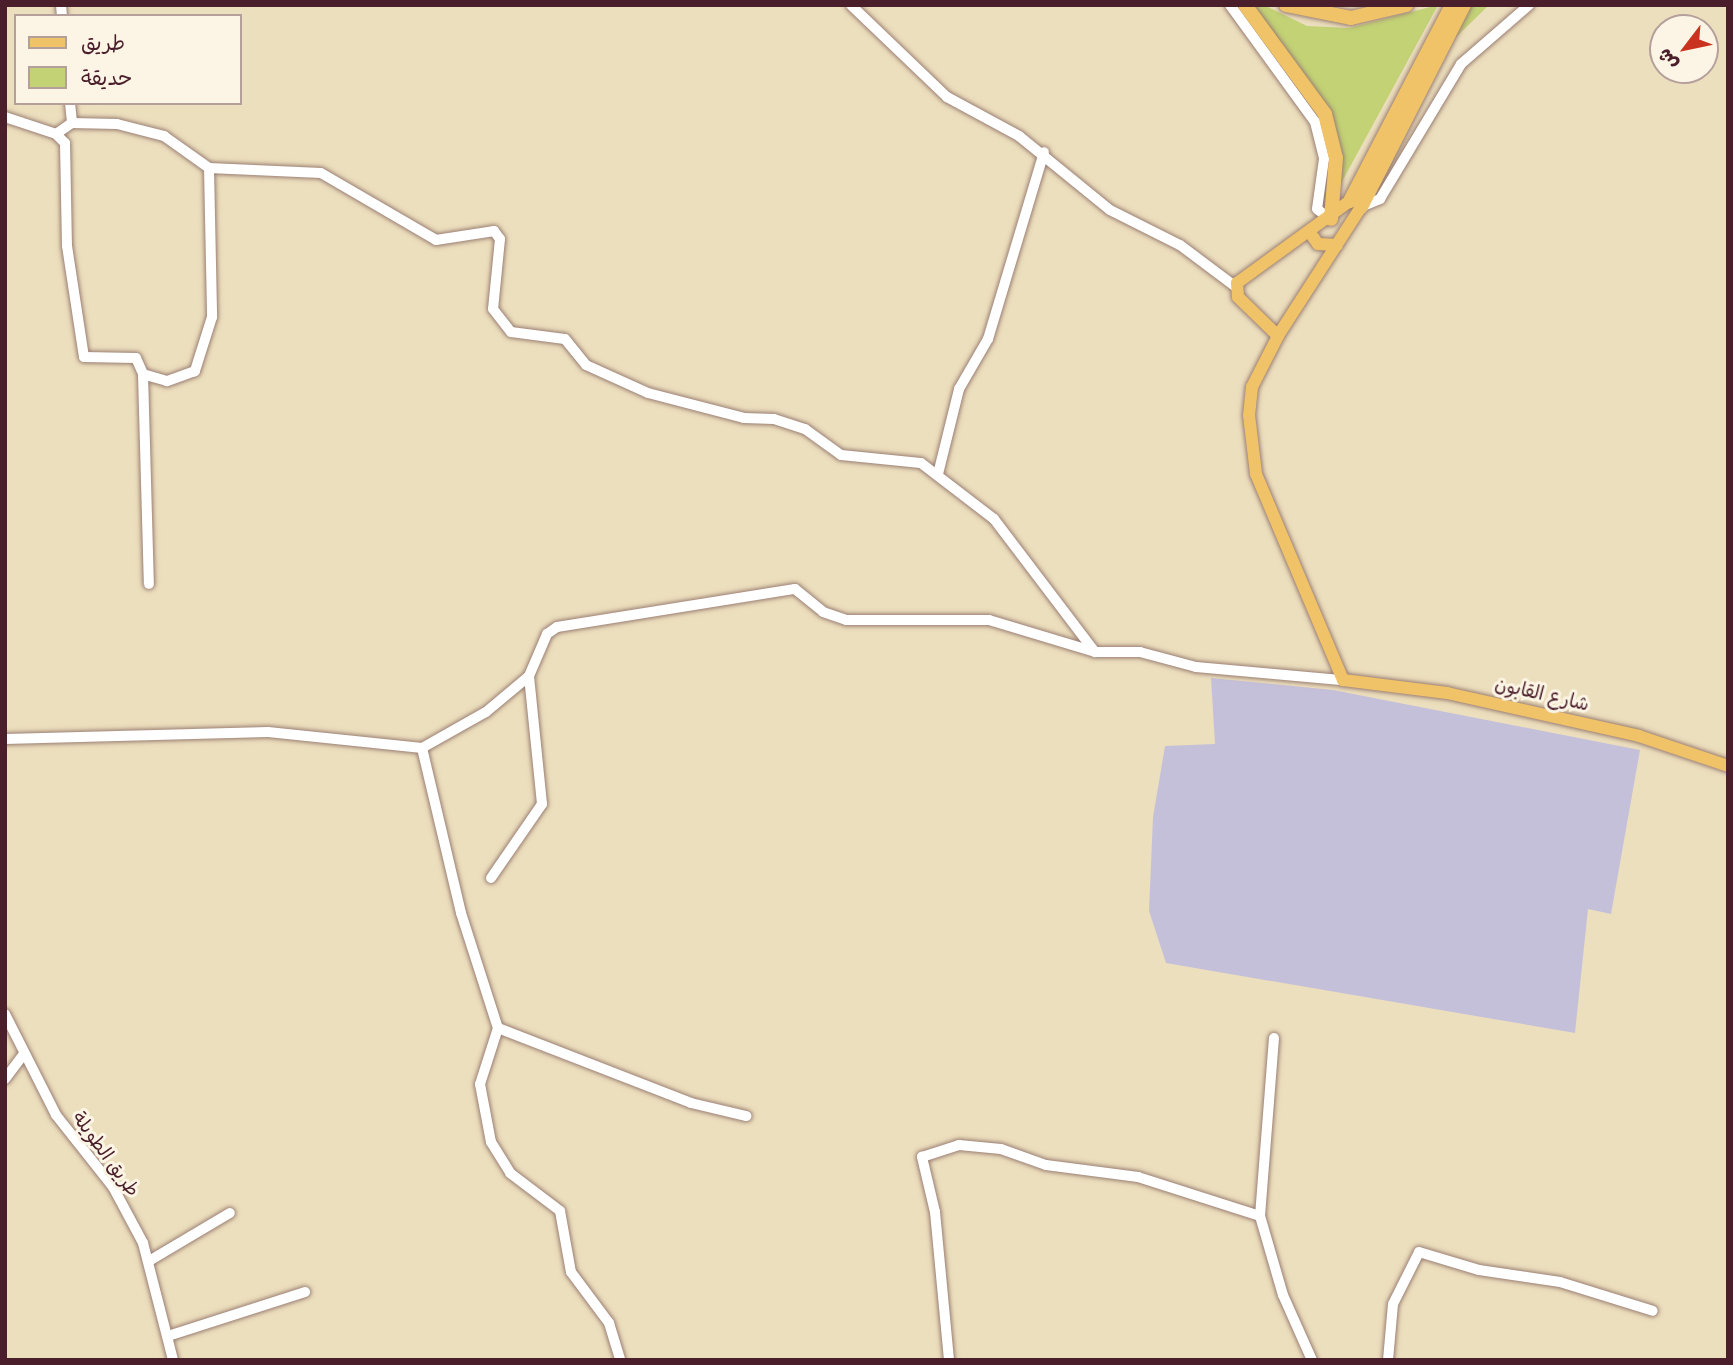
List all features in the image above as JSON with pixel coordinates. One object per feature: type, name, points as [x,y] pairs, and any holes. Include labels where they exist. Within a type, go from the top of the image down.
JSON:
[{"type":"highway","points":[[1245,5],[1325,114],[1336,158],[1331,219]]},
{"type":"highway","points":[[1286,5],[1352,18],[1406,5]]},
{"type":"highway","points":[[1355,204],[1452,5]]},
{"type":"highway","points":[[1355,204],[1464,5]]},
{"type":"main road","points":[[1278,336],[1236,287],[1355,204]]},
{"type":"main road","points":[[1343,680],[1256,474],[1252,387],[1278,336],[1337,245],[1355,204]]},
{"type":"main road","points":[[1311,234],[1318,244],[1337,245]]},
{"type":"main road","name":"شارع القابون","points":[[1343,680],[1460,695],[1639,736],[1728,766]]},
{"type":"street","points":[[851,5],[947,97],[1044,152],[1110,210],[1180,245],[1236,287]]},
{"type":"street","points":[[1230,5],[1315,121],[1324,159],[1317,209],[1331,219]]},
{"type":"street","points":[[1355,204],[1380,199],[1461,64],[1528,5]]},
{"type":"street","points":[[70,105],[72,123]]},
{"type":"street","points":[[5,117],[56,134],[65,143],[66,246],[84,358],[136,358],[143,374],[149,584]]},
{"type":"street","points":[[56,134],[72,123],[117,124],[164,136],[209,168],[321,173],[436,240],[494,231],[500,239],[493,309],[511,332],[565,339],[586,365],[648,393],[744,418],[774,419],[805,429],[841,454],[921,463],[994,519],[1096,652]]},
{"type":"street","points":[[938,474],[959,390],[988,339],[1044,152]]},
{"type":"street","points":[[143,374],[167,382],[195,371],[209,328],[214,262],[209,168]]},
{"type":"street","points":[[5,739],[268,732],[422,748],[486,712],[529,676],[547,634],[557,627],[795,589],[823,612],[846,620],[989,620],[1096,652],[1140,652],[1196,667],[1343,680]]},
{"type":"street","points":[[491,878],[542,804],[529,676]]},
{"type":"street","points":[[422,748],[461,913],[498,1028],[480,1084],[491,1142],[510,1173],[560,1211],[570,1272],[609,1323],[620,1360]]},
{"type":"street","name":"طريق الطويلة","points":[[5,1014],[23,1055],[77,1146],[113,1187],[149,1261],[173,1360]]},
{"type":"street","points":[[498,1028],[691,1103],[746,1116]]},
{"type":"street","points":[[1274,1038],[1260,1216],[1283,1295],[1311,1360]]},
{"type":"street","points":[[5,1079],[23,1055]]},
{"type":"street","points":[[949,1360],[935,1212],[922,1157],[959,1146],[1001,1149],[1046,1165],[1138,1177],[1260,1216]]},
{"type":"street","points":[[149,1261],[230,1213]]},
{"type":"street","points":[[1388,1360],[1395,1297],[1419,1252],[1479,1270],[1560,1282],[1653,1311]]},
{"type":"street","points":[[168,1336],[305,1292]]},
{"type":"shaded area","points":[[1211,678],[1333,690],[1640,750],[1611,914],[1588,909],[1575,1033],[1166,963],[1149,911],[1153,817],[1165,746],[1215,744]]},
{"type":"green space","points":[[1245,5],[1264,5],[1307,26],[1349,28],[1438,5],[1332,200],[1337,158],[1325,109]]},
{"type":"green space","points":[[1470,5],[1489,5],[1449,44]]}]
